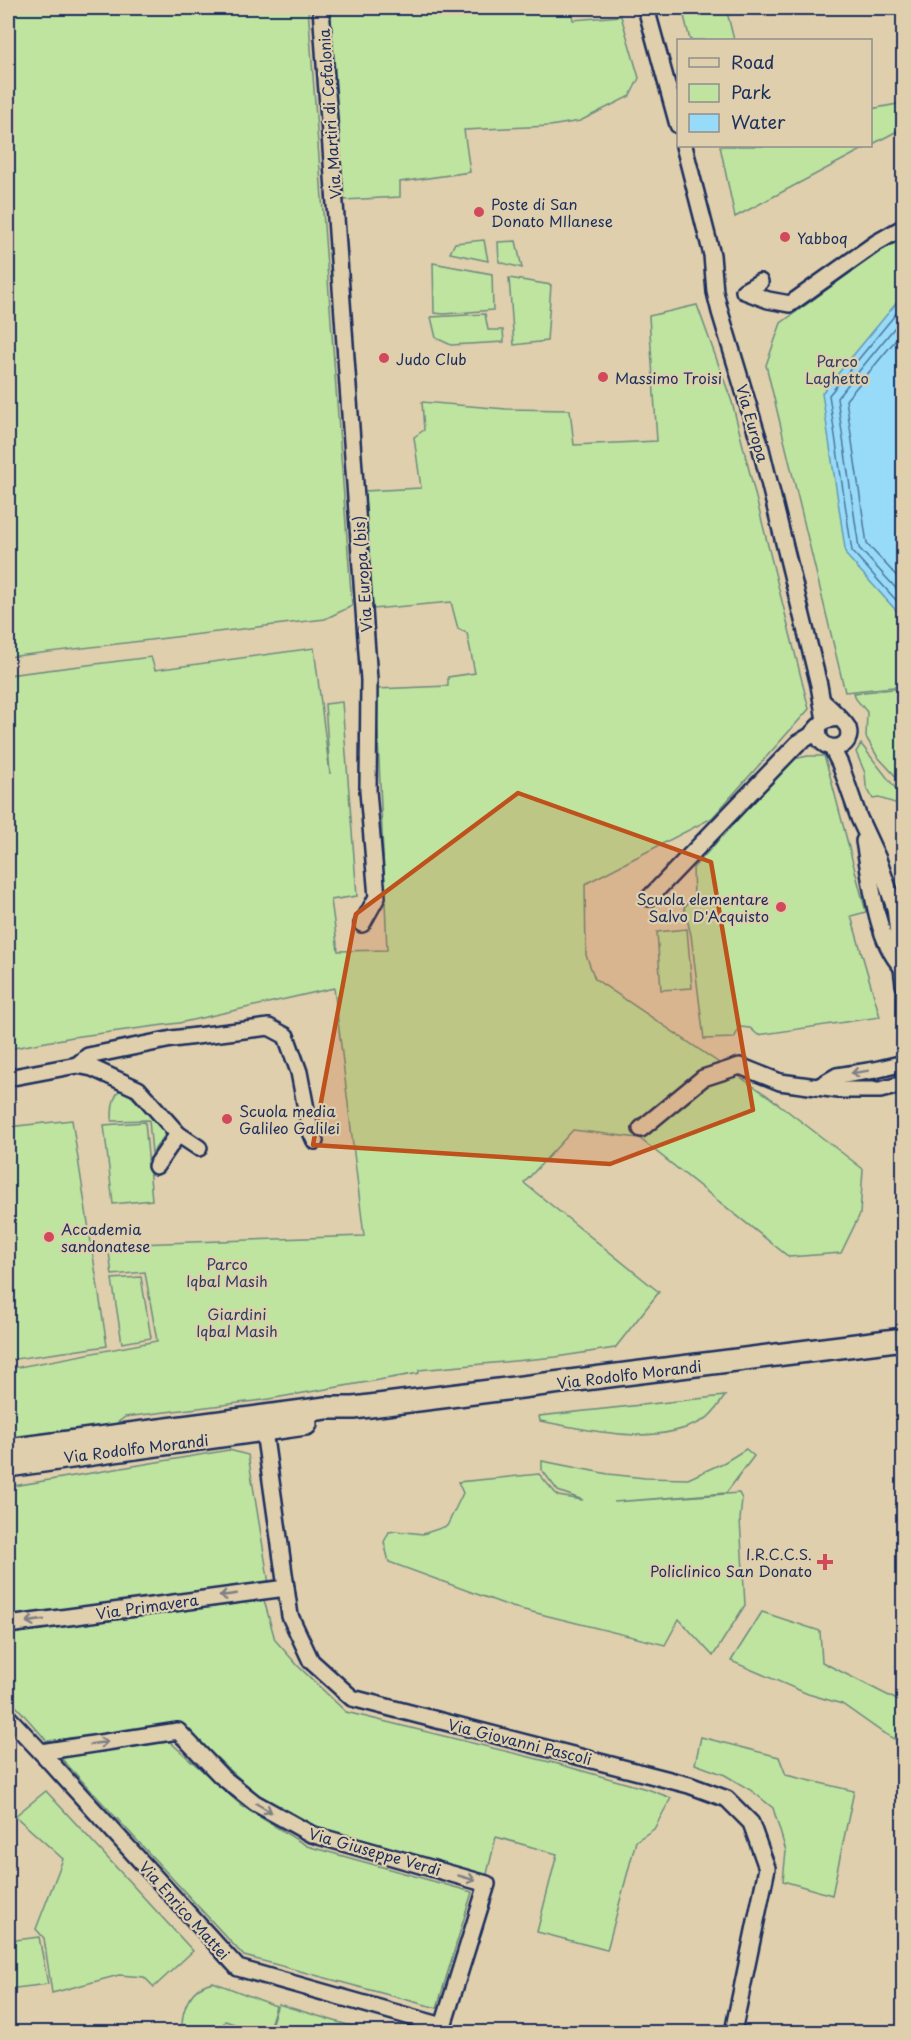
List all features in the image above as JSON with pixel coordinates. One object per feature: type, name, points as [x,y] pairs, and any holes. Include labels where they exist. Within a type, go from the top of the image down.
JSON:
[{"type":"street","name":"Via Martiri di Cefalonia","points":[[321,8],[336,220]]},
{"type":"street","points":[[645,8],[677,121]]},
{"type":"street","name":"Via Europa","points":[[684,147],[712,255],[715,292],[759,441],[827,722],[819,738],[833,747],[859,818],[882,934],[890,954],[901,966],[903,985]]},
{"type":"street","name":"Via Europa (bis)","points":[[336,220],[369,680],[368,791],[377,897],[362,924]]},
{"type":"street","points":[[760,282],[744,291],[768,300],[790,304],[903,226]]},
{"type":"street","points":[[649,898],[798,743],[827,722]]},
{"type":"street","name":"Via Europa","points":[[827,722],[846,725],[849,733],[848,739],[833,747]]},
{"type":"street","points":[[798,743],[833,747]]},
{"type":"street","points":[[77,1065],[88,1056],[172,1039],[269,1027],[286,1036],[299,1072],[310,1130],[315,1142]]},
{"type":"street","points":[[818,1087],[837,1076],[903,1063]]},
{"type":"street","points":[[8,1078],[77,1065],[92,1068],[138,1089],[178,1134],[199,1148]]},
{"type":"street","points":[[641,1129],[702,1078],[740,1066],[780,1082],[839,1090],[880,1090],[903,1084]]},
{"type":"street","points":[[156,1166],[178,1134]]},
{"type":"street","name":"Via Rodolfo Morandi","points":[[8,1450],[903,1339]]},
{"type":"street","name":"Via Rodolfo Morandi","points":[[8,1466],[264,1431],[334,1419],[346,1408]]},
{"type":"street","name":"Via Rodolfo Morandi","points":[[78,1440],[96,1446],[250,1425],[264,1431]]},
{"type":"street","name":"Via Giovanni Pascoli","points":[[264,1431],[290,1616],[311,1661],[352,1698],[689,1785],[727,1799],[751,1823],[767,1868],[733,2032]]},
{"type":"street","name":"Via Primavera","points":[[8,1625],[286,1588]]},
{"type":"street","name":"Via Enrico Mattei","points":[[8,1717],[238,1968],[442,2029]]},
{"type":"street","name":"Via Giuseppe Verdi","points":[[41,1752],[178,1731],[221,1776],[255,1803],[311,1834],[487,1884],[442,2029]]},
{"type":"highlighted area","points":[[518,793],[711,862],[753,1110],[610,1164],[313,1145],[356,914]]},
{"type":"green space","points":[[8,8],[308,8],[352,606],[325,619],[8,657]]},
{"type":"green space","points":[[329,8],[571,8],[573,20],[621,16],[639,78],[630,96],[580,121],[550,126],[464,130],[470,172],[400,182],[400,197],[344,200]]},
{"type":"green space","points":[[682,8],[726,8],[734,39],[690,39]]},
{"type":"green space","points":[[903,103],[903,128],[872,144],[872,109]]},
{"type":"green space","points":[[720,147],[867,147],[735,217]]},
{"type":"green space","name":"Parco Laghetto","points":[[903,234],[903,686],[845,692],[766,365],[781,323]]},
{"type":"green space","points":[[484,240],[488,261],[450,253],[455,243]]},
{"type":"green space","points":[[516,241],[522,268],[499,262],[498,242]]},
{"type":"green space","points":[[433,263],[492,274],[493,310],[434,313]]},
{"type":"green space","points":[[509,278],[551,285],[547,341],[514,345]]},
{"type":"green space","points":[[697,305],[732,402],[809,709],[712,818],[585,884],[586,955],[595,979],[768,1096],[863,1169],[860,1214],[841,1253],[789,1257],[639,1138],[573,1130],[524,1183],[659,1292],[615,1348],[556,1357],[419,1370],[419,1373],[263,1400],[125,1417],[113,1426],[8,1439],[8,1369],[157,1341],[145,1272],[112,1275],[108,1245],[364,1236],[334,988],[179,1023],[73,1037],[8,1049],[8,675],[151,657],[155,670],[314,648],[330,774],[325,704],[342,702],[357,896],[331,900],[338,951],[387,950],[376,689],[448,686],[448,677],[475,673],[467,633],[458,629],[451,602],[373,609],[364,491],[421,488],[414,437],[424,430],[422,402],[506,409],[570,410],[574,445],[657,441],[649,316]]},
{"type":"green space","points":[[485,314],[488,330],[503,330],[504,342],[451,345],[436,338],[431,317]]},
{"type":"green space","points":[[904,688],[903,784],[877,756],[866,737],[867,712],[854,693]]},
{"type":"green space","points":[[861,744],[903,798],[898,804],[879,798],[873,799],[866,786],[865,773],[856,752]]},
{"type":"green space","points":[[824,756],[829,772],[866,912],[851,916],[880,1017],[758,1035],[750,1028],[740,1027],[734,1038],[704,1039],[691,935],[684,907],[694,898],[693,868],[793,759]]},
{"type":"green space","points":[[687,929],[692,988],[661,990],[657,932]]},
{"type":"green space","points":[[122,1087],[167,1132],[152,1153],[149,1120],[112,1121],[113,1103]]},
{"type":"green space","name":"Accademia sandonatese","points":[[72,1120],[107,1346],[8,1360],[8,1127]]},
{"type":"green space","points":[[145,1122],[152,1200],[113,1204],[104,1125]]},
{"type":"green space","points":[[141,1277],[151,1338],[122,1343],[112,1279]]},
{"type":"green space","points":[[725,1396],[704,1420],[665,1433],[644,1435],[602,1432],[540,1421],[539,1416]]},
{"type":"green space","points":[[746,1449],[754,1456],[726,1493],[614,1502],[739,1493],[742,1499],[740,1520],[745,1605],[713,1656],[679,1619],[665,1645],[512,1607],[389,1562],[384,1542],[389,1532],[423,1534],[447,1526],[463,1493],[458,1482],[539,1474],[558,1496],[583,1500],[558,1491],[542,1470],[542,1461],[608,1474],[688,1479],[725,1462]]},
{"type":"green space","points":[[229,1450],[248,1455],[269,1584],[8,1618],[8,1487]]},
{"type":"green space","points":[[264,1600],[275,1640],[298,1666],[346,1712],[558,1764],[671,1798],[654,1829],[636,1841],[607,1950],[537,1932],[557,1854],[496,1837],[486,1878],[313,1830],[262,1799],[183,1725],[47,1741],[8,1697],[8,1634]]},
{"type":"green space","points":[[762,1612],[820,1631],[822,1662],[903,1703],[903,1744],[842,1704],[808,1694],[731,1661]]},
{"type":"green space","points":[[701,1737],[779,1757],[786,1775],[854,1791],[832,1895],[783,1881],[786,1851],[773,1808],[752,1791],[725,1775],[695,1764]]},
{"type":"green space","points":[[170,1742],[242,1806],[307,1846],[472,1892],[437,2008],[244,1956],[60,1757],[110,1746]]},
{"type":"green space","points":[[46,1791],[193,1951],[154,1987],[144,1977],[119,1975],[52,1993],[44,1938],[36,1929],[63,1859],[15,1816]]},
{"type":"green space","points":[[39,1937],[48,1984],[8,1989],[8,1941]]},
{"type":"green space","points":[[213,1982],[276,2006],[268,2032],[259,2032],[225,2021],[220,2032],[182,2032],[185,2008],[192,1994]]},
{"type":"green space","points":[[278,2004],[371,2032],[269,2032]]},
{"type":"water","points":[[903,295],[903,618],[846,555],[822,393]]},
{"type":"place","name":"Poste di San Donato MIlanese","points":[[479,212]]},
{"type":"place","name":"Yabboq","points":[[785,237]]},
{"type":"place","name":"Judo Club","points":[[384,358]]},
{"type":"place","name":"Massimo Troisi","points":[[603,377]]},
{"type":"place","name":"Scuola elementare Salvo D'Acquisto","points":[[781,907]]},
{"type":"place","name":"Scuola media Galileo Galilei","points":[[227,1119]]},
{"type":"place","name":"Accademia sandonatese","points":[[49,1237]]},
{"type":"place","name":"I.R.C.C.S. Policlinico San Donato","points":[[825,1562]]},
{"type":"park label","name":"Parco Iqbal Masih","points":[[227,1272]]},
{"type":"park label","name":"Giardini Iqbal Masih","points":[[237,1322]]}]
